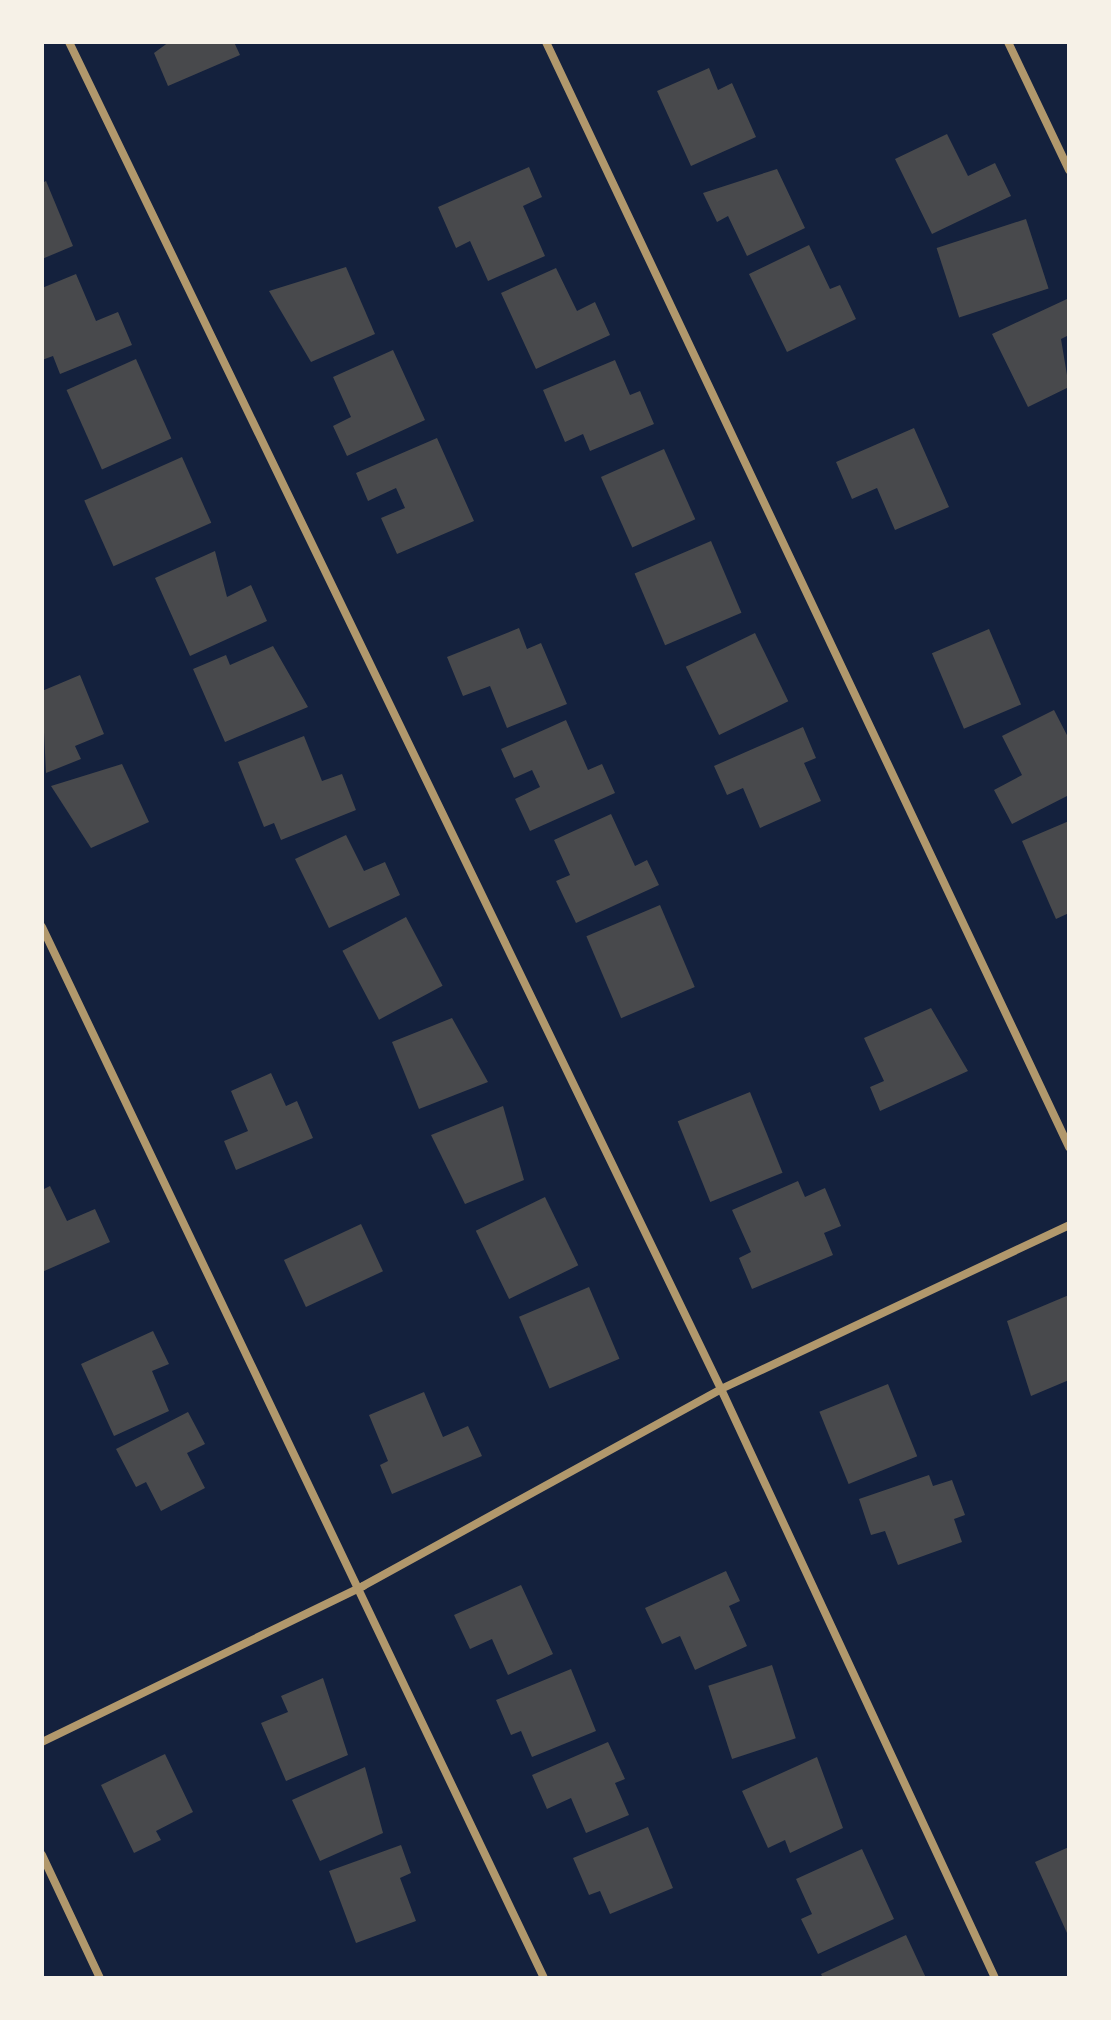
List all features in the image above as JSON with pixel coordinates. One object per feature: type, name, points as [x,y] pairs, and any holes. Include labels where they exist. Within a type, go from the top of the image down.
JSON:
[{"type":"street","points":[[69,42],[721,1389],[995,1978]]},
{"type":"street","points":[[546,42],[1069,1147]]},
{"type":"street","points":[[1008,42],[1069,170]]},
{"type":"street","points":[[42,927],[363,1586],[544,1978]]},
{"type":"street","points":[[42,1742],[363,1586],[721,1389],[1069,1225]]},
{"type":"street","points":[[42,1855],[100,1978]]},
{"type":"building","points":[[169,42],[234,42],[240,55],[168,86],[154,53]]},
{"type":"building","points":[[709,68],[718,90],[732,83],[756,137],[691,166],[657,91]]},
{"type":"building","points":[[947,134],[968,176],[995,163],[1011,196],[932,234],[895,159]]},
{"type":"building","points":[[529,167],[542,197],[523,206],[545,256],[488,281],[470,241],[456,248],[438,207]]},
{"type":"building","points":[[777,169],[805,228],[747,256],[728,216],[717,222],[703,193]]},
{"type":"building","points":[[46,181],[73,246],[42,259],[42,183]]},
{"type":"building","points":[[1026,219],[1049,288],[959,317],[937,248]]},
{"type":"building","points":[[809,245],[830,289],[840,285],[856,319],[787,352],[749,274]]},
{"type":"building","points":[[346,267],[375,334],[311,362],[269,291]]},
{"type":"building","points":[[556,268],[577,311],[595,302],[610,335],[536,369],[501,293]]},
{"type":"building","points":[[76,274],[96,321],[118,312],[132,345],[60,374],[53,356],[42,360],[42,288]]},
{"type":"building","points":[[1067,299],[1069,335],[1061,339],[1069,387],[1028,407],[992,334]]},
{"type":"building","points":[[393,350],[425,420],[347,456],[333,426],[351,417],[333,377]]},
{"type":"building","points":[[136,359],[171,438],[102,469],[67,390]]},
{"type":"building","points":[[615,360],[630,395],[640,391],[654,424],[590,451],[583,434],[565,442],[543,390]]},
{"type":"building","points":[[914,428],[949,507],[895,530],[877,488],[852,499],[836,462]]},
{"type":"building","points":[[437,438],[474,521],[397,554],[381,518],[405,508],[396,488],[368,501],[356,473]]},
{"type":"building","points":[[664,449],[695,519],[632,547],[601,477]]},
{"type":"building","points":[[182,457],[211,523],[114,566],[84,501]]},
{"type":"building","points":[[711,541],[741,613],[665,645],[635,573]]},
{"type":"building","points":[[215,551],[227,597],[251,585],[267,621],[190,656],[155,578]]},
{"type":"building","points":[[519,628],[527,649],[541,643],[567,704],[507,728],[490,686],[463,696],[447,657]]},
{"type":"building","points":[[989,629],[1021,704],[964,729],[932,653]]},
{"type":"building","points":[[755,633],[788,701],[719,735],[686,667]]},
{"type":"building","points":[[273,646],[308,707],[225,742],[193,669],[226,655],[230,665]]},
{"type":"building","points":[[80,675],[104,734],[75,746],[81,759],[46,773],[42,691]]},
{"type":"building","points":[[1054,710],[1069,739],[1069,795],[1012,824],[994,790],[1022,775],[1002,736]]},
{"type":"building","points":[[566,720],[588,770],[602,764],[615,793],[530,831],[515,799],[540,787],[532,770],[514,778],[501,749]]},
{"type":"building","points":[[803,727],[816,758],[804,763],[821,801],[760,828],[743,788],[727,795],[714,766]]},
{"type":"building","points":[[304,736],[322,781],[342,774],[356,810],[281,840],[274,823],[264,827],[238,762]]},
{"type":"building","points":[[122,764],[149,822],[91,848],[51,786]]},
{"type":"building","points":[[611,814],[635,866],[647,860],[659,885],[576,923],[556,881],[570,875],[554,840]]},
{"type":"building","points":[[1069,821],[1069,913],[1056,919],[1022,841]]},
{"type":"building","points":[[346,835],[364,871],[385,862],[400,895],[329,928],[295,859]]},
{"type":"building","points":[[660,905],[695,987],[621,1018],[586,936]]},
{"type":"building","points":[[406,917],[443,986],[379,1020],[342,951]]},
{"type":"building","points":[[931,1008],[968,1071],[880,1111],[870,1087],[884,1081],[864,1038]]},
{"type":"building","points":[[452,1018],[488,1082],[419,1109],[392,1042]]},
{"type":"building","points":[[271,1073],[286,1106],[297,1101],[313,1138],[236,1170],[224,1141],[248,1131],[231,1091]]},
{"type":"building","points":[[750,1092],[783,1173],[710,1202],[678,1121]]},
{"type":"building","points":[[503,1106],[524,1180],[465,1204],[431,1135]]},
{"type":"building","points":[[798,1181],[805,1197],[825,1188],[841,1226],[824,1233],[833,1255],[752,1289],[739,1258],[751,1252],[732,1210]]},
{"type":"building","points":[[50,1186],[67,1221],[95,1209],[110,1242],[42,1272],[42,1190]]},
{"type":"building","points":[[545,1197],[578,1265],[509,1299],[476,1231]]},
{"type":"building","points":[[361,1224],[383,1271],[306,1307],[284,1260]]},
{"type":"building","points":[[589,1287],[619,1359],[550,1388],[519,1317]]},
{"type":"building","points":[[1069,1295],[1069,1380],[1031,1396],[1007,1321]]},
{"type":"building","points":[[153,1331],[169,1364],[152,1371],[169,1411],[114,1436],[81,1364]]},
{"type":"building","points":[[888,1384],[917,1456],[849,1484],[819,1412]]},
{"type":"building","points":[[424,1392],[443,1437],[468,1426],[482,1456],[392,1494],[380,1465],[388,1461],[369,1415]]},
{"type":"building","points":[[188,1412],[205,1444],[187,1453],[205,1488],[161,1511],[146,1482],[136,1487],[116,1449]]},
{"type":"building","points":[[929,1475],[933,1486],[952,1480],[965,1515],[954,1519],[962,1542],[898,1565],[885,1531],[871,1535],[859,1499]]},
{"type":"building","points":[[726,1571],[740,1601],[729,1606],[747,1646],[695,1670],[680,1636],[662,1644],[645,1608]]},
{"type":"building","points":[[521,1585],[553,1654],[508,1675],[492,1639],[470,1649],[454,1615]]},
{"type":"building","points":[[772,1665],[796,1738],[732,1759],[708,1686]]},
{"type":"building","points":[[571,1669],[596,1731],[532,1757],[521,1731],[511,1735],[496,1700]]},
{"type":"building","points":[[323,1678],[348,1755],[286,1781],[261,1723],[288,1712],[281,1696]]},
{"type":"building","points":[[608,1742],[625,1779],[615,1783],[629,1815],[586,1833],[571,1798],[547,1809],[532,1775]]},
{"type":"building","points":[[165,1754],[193,1812],[156,1831],[161,1840],[134,1853],[101,1785]]},
{"type":"building","points":[[817,1757],[843,1828],[790,1853],[785,1840],[768,1848],[742,1791]]},
{"type":"building","points":[[365,1767],[383,1833],[320,1861],[292,1800]]},
{"type":"building","points":[[648,1827],[673,1888],[610,1914],[600,1891],[589,1895],[573,1858]]},
{"type":"building","points":[[401,1845],[411,1873],[400,1878],[416,1921],[356,1943],[329,1871]]},
{"type":"building","points":[[1069,1847],[1069,1932],[1067,1933],[1035,1862]]},
{"type":"building","points":[[862,1849],[894,1919],[818,1954],[801,1919],[812,1914],[796,1879]]},
{"type":"building","points":[[906,1935],[926,1978],[823,1978],[821,1974]]}]
